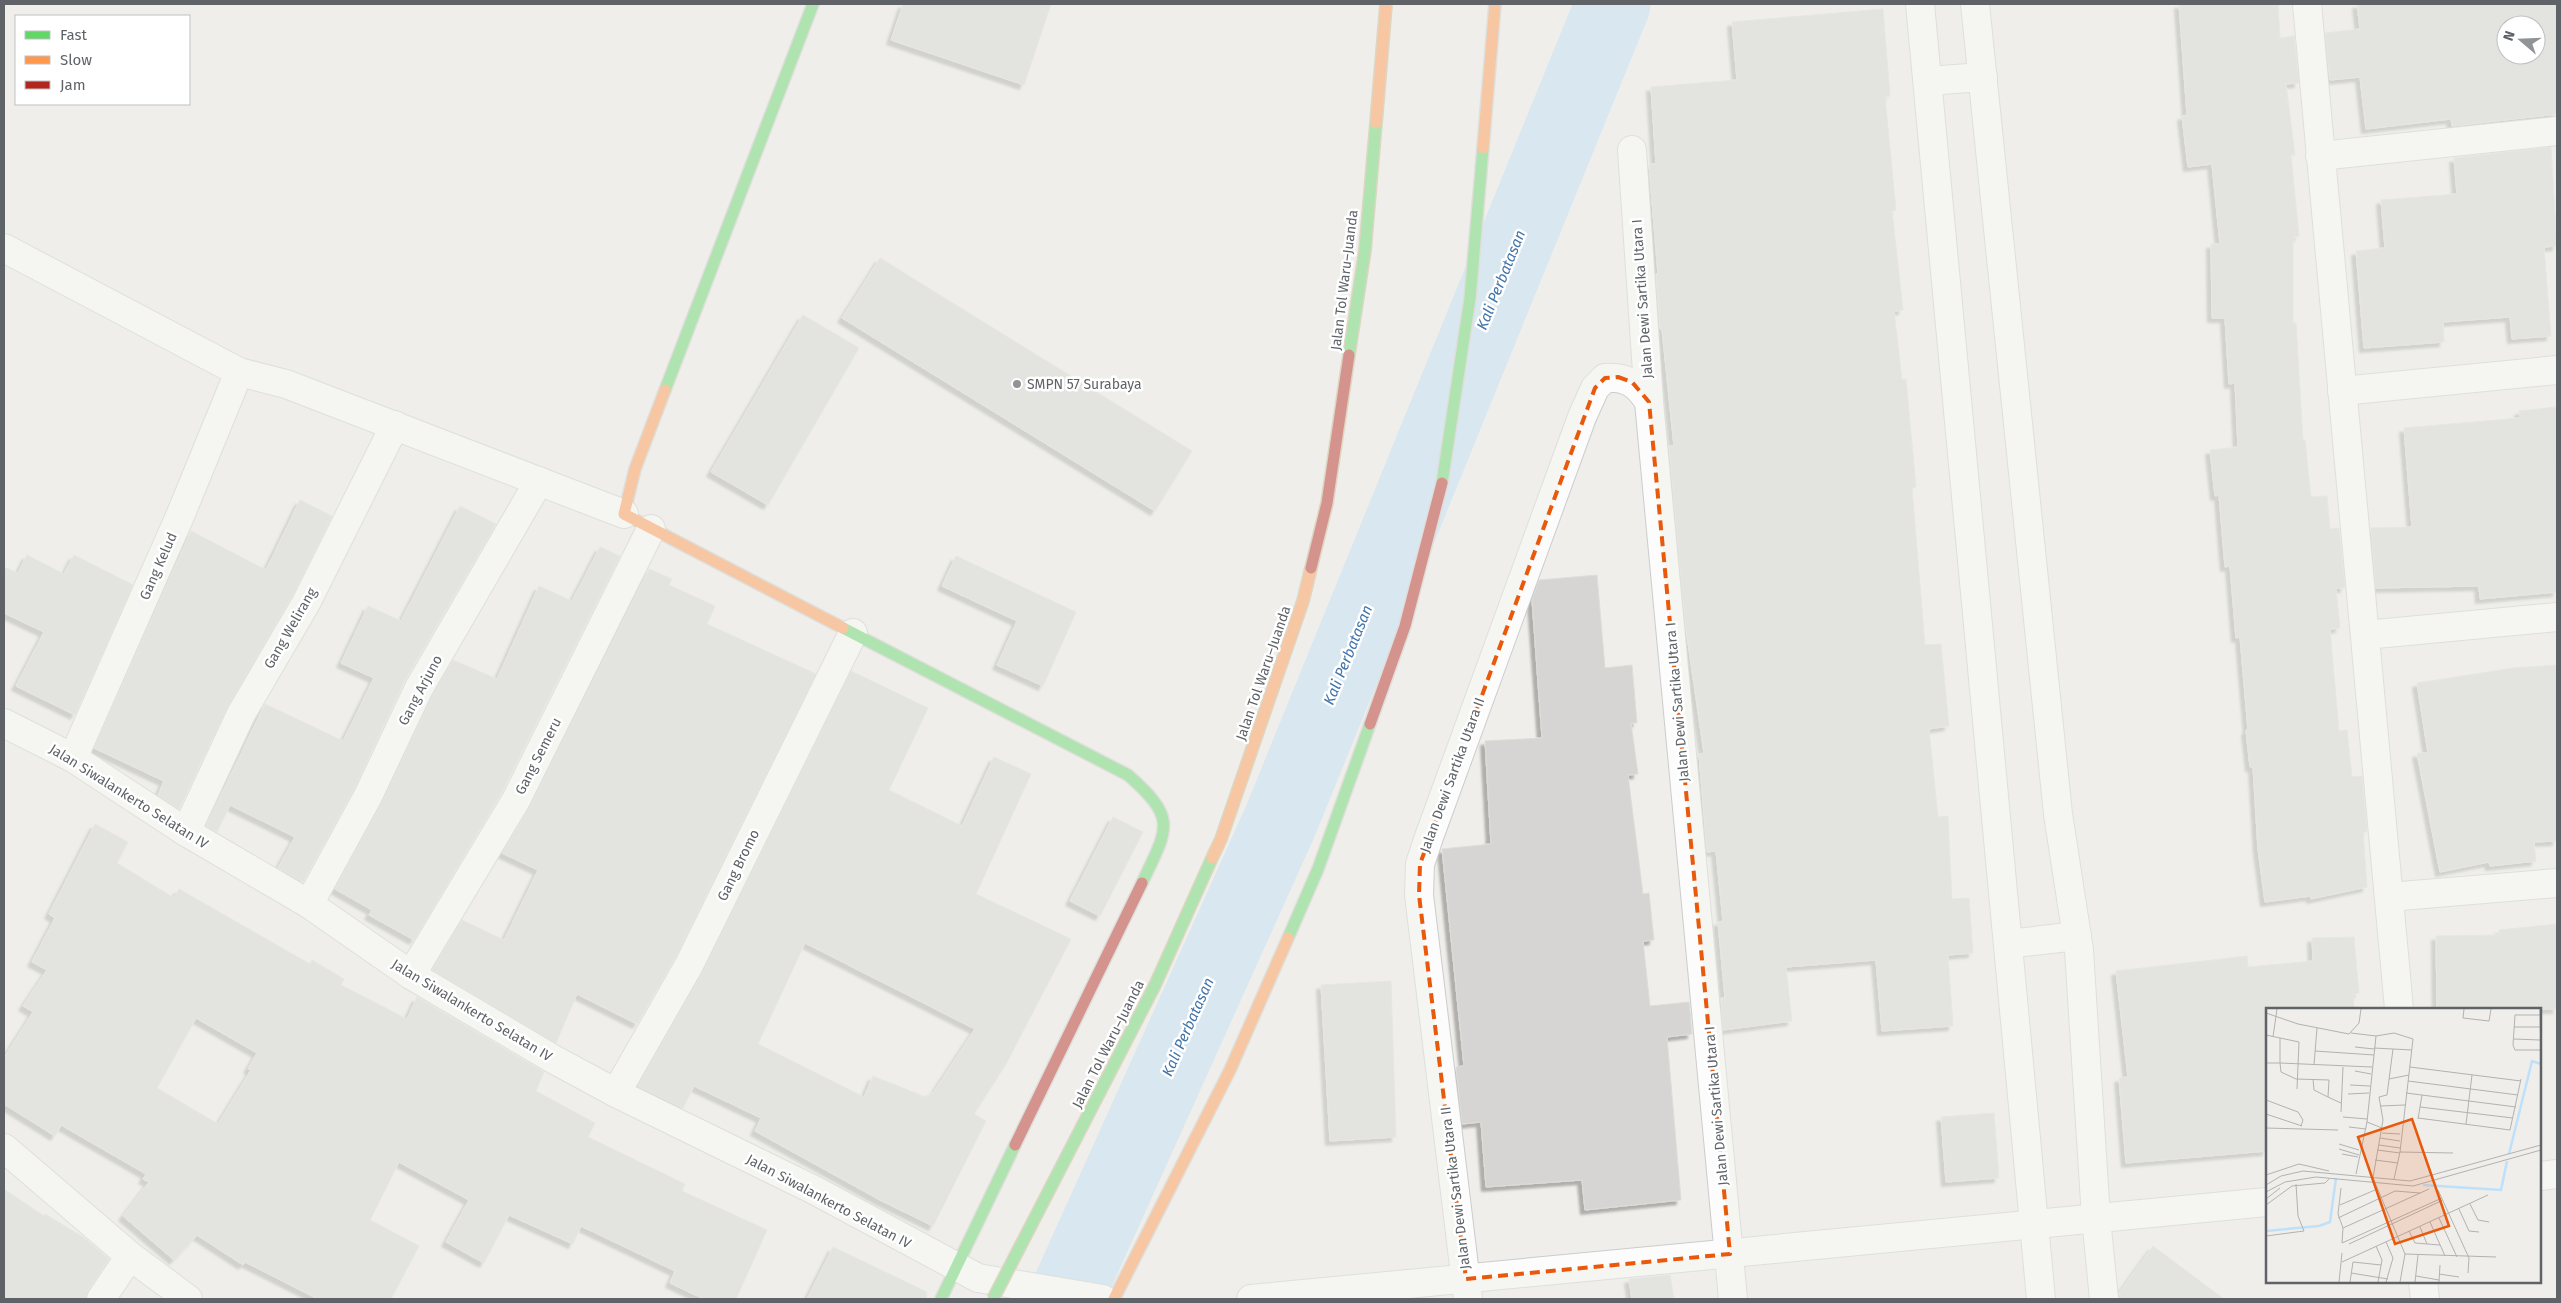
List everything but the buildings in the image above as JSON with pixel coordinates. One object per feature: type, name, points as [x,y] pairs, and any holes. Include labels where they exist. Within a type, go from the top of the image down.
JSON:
[{"type":"main road","points":[[813,4],[635,469],[624,514],[651,530],[1128,774],[1155,801],[1163,815],[1166,828],[976,1282],[941,1299]]},
{"type":"main road","name":"Jalan Tol Waru–Juanda","points":[[976,1282],[1155,985],[1221,838],[1303,602],[1327,504],[1363,260],[1386,4]]},
{"type":"main road","points":[[1114,1299],[1230,1070],[1318,869],[1406,626],[1442,486],[1470,298],[1495,4]]},
{"type":"street","points":[[1920,4],[2008,944],[2026,1163],[2041,1299]]},
{"type":"street","points":[[1975,4],[2058,814],[2077,936],[2096,1218],[2104,1299]]},
{"type":"street","points":[[2307,4],[2399,1008]]},
{"type":"street","points":[[1928,81],[1983,77]]},
{"type":"street","points":[[2320,156],[2557,132]]},
{"type":"street","name":"Jalan Dewi Sartika Utara I","points":[[1632,150],[1649,402],[1733,1299]]},
{"type":"street","points":[[4,248],[239,372],[286,384],[624,514]]},
{"type":"street","points":[[2342,391],[2557,370]]},
{"type":"street","name":"Gang Kelud","points":[[73,758],[180,516],[239,372]]},
{"type":"street","name":"Jalan Dewi Sartika Utara II","points":[[1467,1289],[1419,895],[1420,864],[1554,492],[1594,388],[1605,378],[1618,377],[1632,382],[1649,402]]},
{"type":"street","name":"Gang Welirang","points":[[186,832],[241,714],[306,603],[395,425]]},
{"type":"street","name":"Gang Arjuno","points":[[309,904],[368,796],[420,688],[539,481]]},
{"type":"street","name":"Gang Semeru","points":[[411,975],[516,800],[651,530]]},
{"type":"street","points":[[2364,635],[2557,617]]},
{"type":"street","name":"Gang Bromo","points":[[616,1093],[689,965],[854,633]]},
{"type":"street","name":"Jalan Siwalankerto Selatan IV","points":[[4,722],[73,758],[186,832],[309,904],[411,975],[553,1059],[616,1093],[814,1190],[976,1282],[1103,1299]]},
{"type":"street","points":[[2389,897],[2557,882]]},
{"type":"street","points":[[2008,944],[2077,936]]},
{"type":"street","points":[[4,1148],[130,1256],[188,1299]]},
{"type":"street","points":[[2541,1176],[2557,1174]]},
{"type":"street","points":[[1250,1299],[1467,1289],[1730,1254],[2266,1202]]},
{"type":"street","points":[[101,1299],[130,1256]]},
{"type":"street","points":[[2424,1283],[2425,1299]]},
{"type":"highlighted area","points":[[1618,377],[1632,382],[1649,402],[1730,1254],[1466,1279],[1419,895],[1420,864],[1595,388],[1605,378]]},
{"type":"waterway","name":"Kali Perbatasan","points":[[1065,1299],[1280,822],[1613,4]]},
{"type":"traffic: fast","points":[[665,390],[813,4]]},
{"type":"traffic: fast","points":[[1349,355],[1365,250],[1376,123]]},
{"type":"traffic: fast","points":[[1442,483],[1470,298],[1483,148]]},
{"type":"traffic: fast","points":[[843,628],[1128,775],[1155,803],[1164,825],[1158,849],[1142,883]]},
{"type":"traffic: fast","points":[[1288,938],[1318,869],[1370,724]]},
{"type":"traffic: fast","points":[[993,1299],[1155,985],[1212,858]]},
{"type":"traffic: fast","points":[[941,1299],[1015,1145]]},
{"type":"traffic: slow","points":[[1483,148],[1495,4]]},
{"type":"traffic: slow","points":[[1376,123],[1386,5]]},
{"type":"traffic: slow","points":[[665,390],[635,469],[624,514],[843,628]]},
{"type":"traffic: slow","points":[[1212,858],[1221,839],[1303,601],[1311,568]]},
{"type":"traffic: slow","points":[[1114,1299],[1230,1070],[1288,938]]},
{"type":"traffic: jam","points":[[1311,568],[1327,503],[1349,355]]},
{"type":"traffic: jam","points":[[1370,724],[1405,626],[1442,483]]},
{"type":"traffic: jam","points":[[1015,1145],[1142,883]]},
{"type":"place","name":"SMPN 57 Surabaya","points":[[1017,384]]}]
